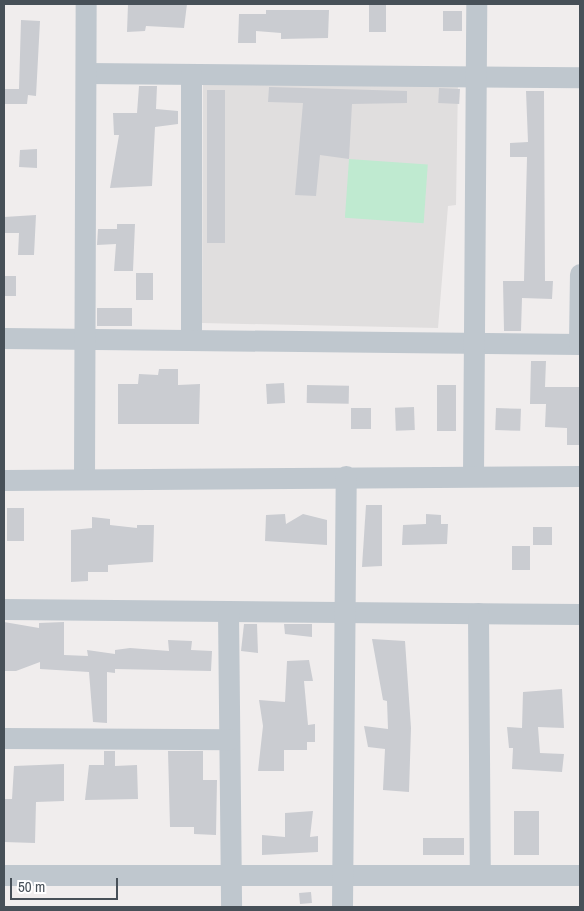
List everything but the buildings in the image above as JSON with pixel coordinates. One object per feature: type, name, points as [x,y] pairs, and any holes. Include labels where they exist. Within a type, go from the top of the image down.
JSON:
[{"type":"street","points":[[84,479],[86,4]]},
{"type":"street","points":[[473,475],[472,342],[476,4]]},
{"type":"street","points":[[86,73],[580,78]]},
{"type":"street","points":[[191,74],[191,338]]},
{"type":"street","points":[[4,338],[191,338],[580,344],[580,274]]},
{"type":"street","points":[[4,480],[473,475],[580,476]]},
{"type":"street","points":[[342,907],[346,476]]},
{"type":"street","points":[[4,609],[580,614]]},
{"type":"street","points":[[228,611],[231,907]]},
{"type":"street","points":[[478,613],[480,874]]},
{"type":"street","points":[[4,738],[229,739]]},
{"type":"street","points":[[4,875],[230,872],[580,875]]},
{"type":"shaded area","points":[[203,83],[458,83],[456,205],[448,206],[438,328],[202,323]]},
{"type":"green space","points":[[349,159],[428,165],[424,223],[345,218]]}]
